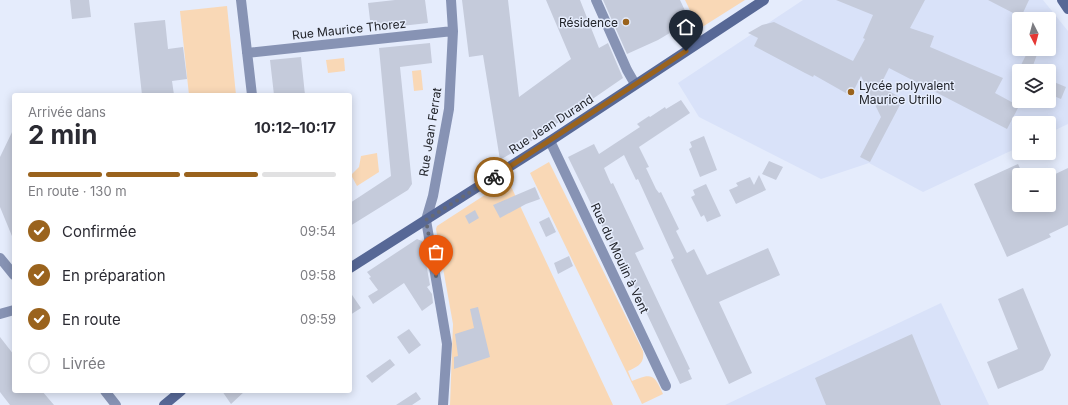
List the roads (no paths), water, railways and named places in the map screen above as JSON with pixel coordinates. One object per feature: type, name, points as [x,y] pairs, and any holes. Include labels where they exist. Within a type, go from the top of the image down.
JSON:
[{"type":"street","points":[[241,0],[252,93]]},
{"type":"street","name":"Rue Jean Ferrat","points":[[426,220],[433,196],[449,109],[453,30],[450,0]]},
{"type":"street","points":[[596,0],[627,70],[635,84]]},
{"type":"street","name":"Rue Jean Durand","points":[[352,267],[550,141],[764,0]]},
{"type":"street","points":[[1062,0],[1068,9]]},
{"type":"street","name":"Rue Maurice Thorez","points":[[248,54],[453,30]]},
{"type":"street","name":"Rue du Moulin à Vent","points":[[550,141],[666,386]]},
{"type":"street","points":[[426,220],[447,344],[443,405]]},
{"type":"street","points":[[0,258],[12,273]]},
{"type":"street","points":[[0,314],[12,311]]},
{"type":"street","points":[[107,393],[116,405]]},
{"type":"street","points":[[164,405],[179,393]]},
{"type":"place","name":"Résidence","points":[[626,22]]},
{"type":"place","name":"Lycée polyvalent Maurice Utrillo","points":[[851,92]]}]
